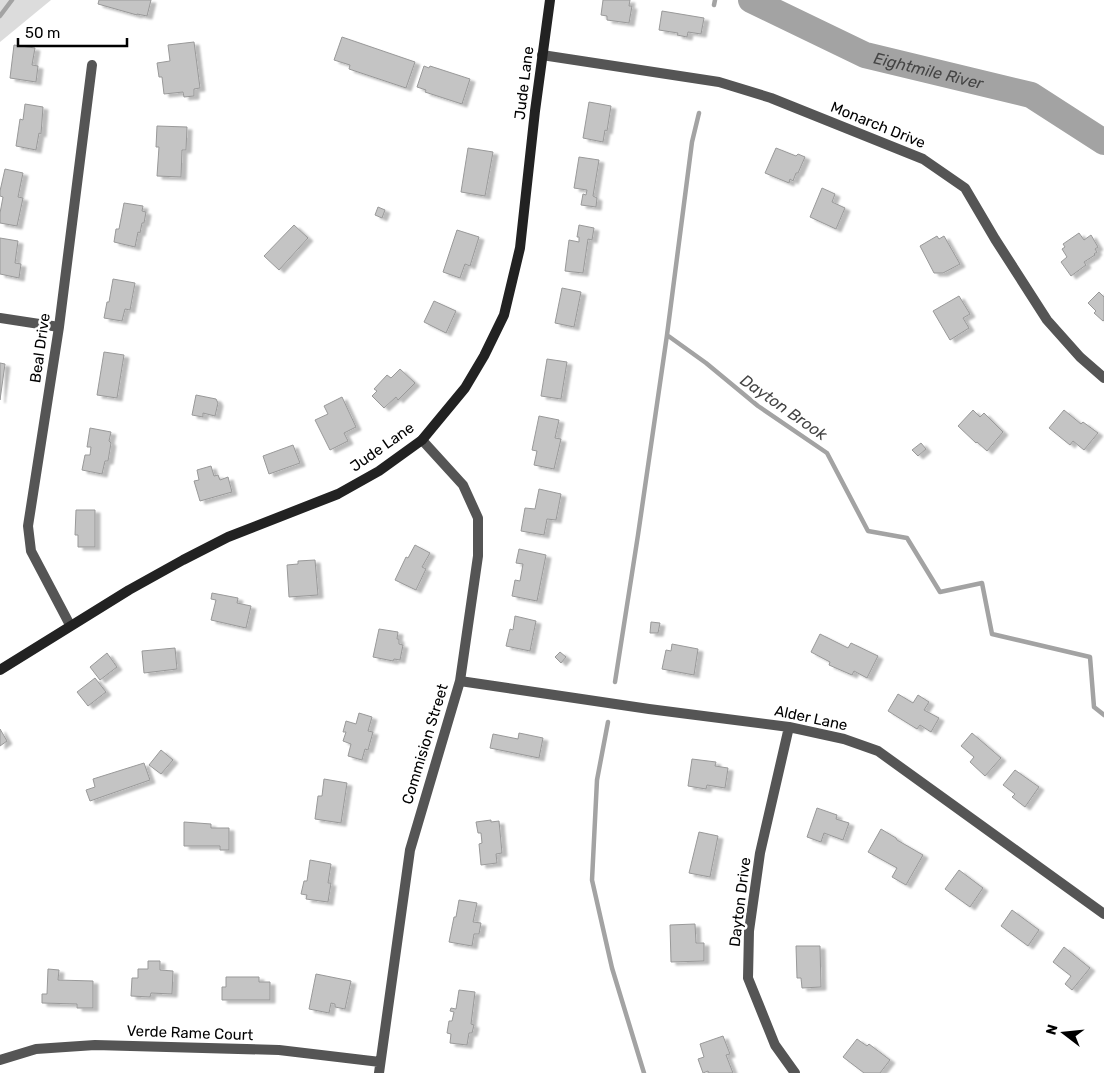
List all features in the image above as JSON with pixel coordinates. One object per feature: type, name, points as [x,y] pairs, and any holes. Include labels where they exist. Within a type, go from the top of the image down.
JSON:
[{"type":"street","name":"Jude Lane","points":[[0,670],[129,590],[228,537],[338,494],[378,471],[422,440],[465,388],[484,356],[504,315],[520,248],[550,0]]},
{"type":"street","name":"Monarch Drive","points":[[542,55],[719,82],[771,98],[923,159],[966,188],[995,240],[1047,320],[1080,356],[1104,378]]},
{"type":"street","name":"Beal Drive","points":[[70,625],[30,551],[28,526],[59,327],[92,65]]},
{"type":"street","points":[[0,318],[59,327]]},
{"type":"street","name":"Commision Street","points":[[379,1073],[410,850],[460,681],[478,556],[478,518],[463,485],[422,440]]},
{"type":"street","name":"Alder Lane","points":[[460,681],[649,709],[789,727],[844,739],[878,751],[1104,914]]},
{"type":"street","name":"Dayton Drive","points":[[789,727],[760,853],[749,931],[748,978],[774,1045],[795,1073]]},
{"type":"street","name":"Verde Rame Court","points":[[0,1060],[36,1049],[95,1045],[279,1050],[380,1062]]},
{"type":"shaded area","points":[[0,0],[51,0],[0,42]]},
{"type":"building","points":[[99,0],[151,0],[147,16],[98,4]]},
{"type":"building","points":[[603,0],[630,0],[629,6],[632,6],[629,23],[607,20],[607,16],[601,15]]},
{"type":"building","points":[[662,11],[704,18],[701,34],[688,32],[687,37],[677,35],[678,33],[659,30]]},
{"type":"building","points":[[342,37],[415,62],[406,88],[349,69],[350,65],[334,60]]},
{"type":"building","points":[[194,42],[200,88],[194,89],[194,96],[184,97],[183,92],[164,94],[162,77],[159,77],[157,63],[170,61],[168,45]]},
{"type":"building","points":[[14,45],[35,48],[32,65],[38,66],[36,82],[10,78]]},
{"type":"building","points":[[424,66],[429,68],[430,66],[470,79],[462,104],[425,92],[426,90],[417,87]]},
{"type":"building","points":[[589,102],[611,106],[607,131],[605,130],[603,142],[583,138]]},
{"type":"building","points":[[25,104],[43,107],[41,134],[39,133],[36,150],[16,146],[20,119],[23,120]]},
{"type":"building","points":[[157,126],[187,127],[186,150],[182,150],[181,177],[157,176],[159,147],[156,147]]},
{"type":"building","points":[[468,148],[493,152],[485,196],[461,192]]},
{"type":"building","points":[[776,148],[796,156],[798,154],[805,157],[798,173],[796,173],[793,181],[790,179],[789,183],[765,173]]},
{"type":"building","points":[[579,157],[599,160],[593,196],[597,198],[596,207],[581,205],[583,194],[586,195],[587,190],[574,188]]},
{"type":"building","points":[[5,169],[23,173],[18,197],[23,198],[17,226],[0,223],[3,197],[0,196],[0,191]]},
{"type":"building","points":[[822,188],[835,194],[832,202],[845,208],[836,229],[810,217]]},
{"type":"building","points":[[124,203],[143,206],[142,211],[146,212],[140,233],[138,232],[135,247],[114,242],[116,229],[119,229]]},
{"type":"building","points":[[378,207],[385,210],[382,218],[375,215]]},
{"type":"building","points":[[294,225],[308,238],[279,270],[264,256]]},
{"type":"building","points":[[579,225],[594,228],[592,240],[588,239],[583,273],[565,271],[569,240],[579,242],[579,237],[577,237]]},
{"type":"building","points":[[457,230],[479,237],[470,266],[465,264],[460,278],[443,272]]},
{"type":"building","points":[[1079,233],[1084,240],[1091,235],[1098,247],[1095,249],[1097,252],[1095,255],[1084,262],[1086,265],[1071,276],[1061,262],[1067,257],[1062,249],[1065,247],[1063,244]]},
{"type":"building","points":[[937,236],[939,239],[944,236],[960,264],[943,273],[934,273],[920,246]]},
{"type":"building","points":[[0,238],[18,241],[15,263],[21,264],[19,278],[0,274]]},
{"type":"building","points":[[113,279],[135,283],[130,310],[125,309],[122,321],[104,318]]},
{"type":"building","points":[[562,288],[581,292],[574,327],[555,323]]},
{"type":"building","points":[[1099,292],[1104,297],[1103,321],[1094,313],[1096,311],[1088,303]]},
{"type":"building","points":[[959,296],[970,314],[963,318],[969,328],[950,340],[933,311]]},
{"type":"building","points":[[434,301],[456,311],[446,333],[424,322]]},
{"type":"building","points":[[104,352],[124,355],[117,398],[97,395]]},
{"type":"building","points":[[547,359],[567,362],[561,399],[541,396]]},
{"type":"building","points":[[0,363],[5,364],[0,400]]},
{"type":"building","points":[[400,369],[415,383],[398,400],[396,397],[384,408],[372,396],[377,391],[374,389],[387,375],[391,378]]},
{"type":"building","points":[[196,395],[216,399],[218,403],[215,416],[203,413],[203,417],[192,415]]},
{"type":"building","points":[[342,397],[356,427],[344,433],[348,441],[330,450],[315,420],[328,414],[324,406]]},
{"type":"building","points":[[973,410],[980,417],[984,413],[1003,432],[987,451],[958,426]]},
{"type":"building","points":[[1064,410],[1081,424],[1083,422],[1098,433],[1084,450],[1073,441],[1070,445],[1049,428]]},
{"type":"building","points":[[539,416],[559,420],[555,438],[561,439],[554,469],[534,465],[537,451],[532,450]]},
{"type":"building","points":[[90,428],[111,432],[108,461],[105,461],[102,474],[82,470],[85,455],[90,455],[91,447],[87,447]]},
{"type":"building","points":[[921,443],[926,449],[918,456],[912,450]]},
{"type":"building","points":[[293,445],[300,463],[269,474],[263,456]]},
{"type":"building","points":[[211,466],[214,476],[218,475],[220,480],[228,477],[232,492],[200,501],[194,481],[199,480],[197,470]]},
{"type":"building","points":[[539,489],[561,494],[556,520],[547,519],[544,535],[521,531],[525,508],[535,509]]},
{"type":"building","points":[[76,510],[95,510],[95,547],[78,547],[78,535],[75,535]]},
{"type":"building","points":[[415,545],[430,553],[422,567],[426,569],[416,590],[395,580],[406,557],[408,558]]},
{"type":"building","points":[[519,549],[546,555],[537,601],[512,596],[515,580],[520,581],[523,564],[516,563]]},
{"type":"building","points":[[315,560],[318,595],[289,597],[287,565],[298,564],[298,561]]},
{"type":"building","points":[[212,593],[238,598],[237,603],[251,606],[246,628],[211,620],[216,600],[211,599]]},
{"type":"building","points":[[515,616],[536,621],[530,651],[506,646],[510,629],[513,630]]},
{"type":"building","points":[[651,622],[660,623],[658,633],[650,633]]},
{"type":"building","points":[[379,629],[398,632],[397,639],[399,639],[399,644],[403,645],[400,660],[394,659],[393,661],[373,657]]},
{"type":"building","points":[[820,634],[848,648],[851,643],[878,656],[867,678],[854,671],[852,675],[829,665],[830,662],[811,652]]},
{"type":"building","points":[[672,644],[698,649],[694,675],[662,669],[666,650],[671,651]]},
{"type":"building","points":[[175,648],[177,669],[144,673],[142,651]]},
{"type":"building","points":[[560,652],[566,657],[561,663],[555,657]]},
{"type":"building","points":[[107,653],[117,667],[100,680],[90,667]]},
{"type":"building","points":[[95,678],[106,692],[88,706],[77,692]]},
{"type":"building","points":[[898,694],[913,703],[918,695],[929,702],[924,710],[939,718],[931,732],[920,725],[917,729],[888,711]]},
{"type":"building","points":[[359,713],[372,717],[368,731],[373,732],[368,750],[365,749],[362,760],[348,756],[351,744],[343,741],[346,732],[343,732],[346,721],[356,724]]},
{"type":"building","points":[[0,729],[7,741],[0,746]]},
{"type":"building","points":[[519,733],[543,738],[539,758],[490,748],[493,734],[518,739]]},
{"type":"building","points":[[972,733],[1001,758],[985,776],[970,762],[974,757],[961,746]]},
{"type":"building","points":[[161,750],[173,760],[161,774],[149,765]]},
{"type":"building","points":[[692,759],[716,762],[715,766],[728,768],[725,788],[707,785],[706,789],[688,786]]},
{"type":"building","points":[[144,763],[150,780],[90,801],[86,790],[95,787],[93,779]]},
{"type":"building","points":[[1015,770],[1039,787],[1025,807],[1012,797],[1015,794],[1003,785]]},
{"type":"building","points":[[324,779],[347,783],[341,823],[315,819],[318,796],[322,796]]},
{"type":"building","points":[[817,808],[837,815],[836,819],[849,823],[843,840],[824,833],[821,842],[807,837]]},
{"type":"building","points":[[491,820],[491,822],[499,821],[502,853],[496,854],[497,863],[481,865],[479,844],[482,843],[481,833],[478,833],[476,822]]},
{"type":"building","points":[[184,822],[211,824],[211,828],[229,828],[229,850],[220,850],[220,846],[184,846]]},
{"type":"building","points":[[881,829],[923,855],[906,885],[892,877],[897,868],[868,852]]},
{"type":"building","points":[[699,832],[718,836],[710,877],[689,873]]},
{"type":"building","points":[[310,860],[331,864],[328,902],[306,899],[307,895],[301,894],[304,881],[307,881]]},
{"type":"building","points":[[959,870],[983,888],[970,907],[945,889]]},
{"type":"building","points":[[459,900],[477,903],[473,922],[481,923],[479,934],[474,934],[472,946],[449,942]]},
{"type":"building","points":[[1012,910],[1039,930],[1028,946],[1001,926]]},
{"type":"building","points":[[695,924],[696,943],[704,943],[704,961],[671,962],[670,925]]},
{"type":"building","points":[[796,946],[820,946],[821,987],[802,988],[801,978],[797,978]]},
{"type":"building","points":[[1064,947],[1090,968],[1072,990],[1065,984],[1071,976],[1053,962]]},
{"type":"building","points":[[148,961],[160,961],[160,970],[173,971],[172,994],[151,993],[150,997],[131,996],[132,978],[138,978],[138,969],[148,969]]},
{"type":"building","points":[[48,969],[59,970],[58,980],[93,981],[93,1008],[77,1008],[77,1004],[42,1003],[42,994],[47,994]]},
{"type":"building","points":[[316,974],[351,981],[345,1009],[335,1007],[335,1004],[331,1003],[329,1013],[309,1009]]},
{"type":"building","points":[[226,977],[259,977],[259,982],[270,982],[270,1000],[222,1000],[222,987],[226,987]]},
{"type":"building","points":[[459,990],[475,992],[471,1024],[474,1025],[472,1033],[469,1033],[467,1045],[450,1043],[451,1034],[447,1033],[449,1021],[452,1021],[454,1012],[450,1011],[451,1008],[456,1009]]},
{"type":"building","points":[[723,1036],[730,1054],[726,1055],[733,1073],[709,1073],[708,1071],[703,1073],[698,1059],[704,1057],[700,1044]]},
{"type":"building","points":[[857,1039],[867,1046],[869,1044],[890,1060],[880,1073],[864,1073],[843,1057]]},
{"type":"waterway","name":"Eightmile River","points":[[0,16],[12,0]]},
{"type":"waterway","name":"Dayton Brook","points":[[714,5],[715,0]]},
{"type":"waterway","name":"Eightmile River","points":[[751,0],[865,55],[1031,95],[1104,142]]},
{"type":"waterway","name":"Dayton Brook","points":[[699,113],[692,142],[667,335],[706,363],[758,406],[827,453],[868,531],[907,538],[940,592],[982,583],[992,634],[1090,657],[1094,707],[1104,715]]},
{"type":"waterway","points":[[615,682],[667,335]]},
{"type":"waterway","points":[[608,722],[597,780],[592,880],[612,968],[644,1073]]}]
